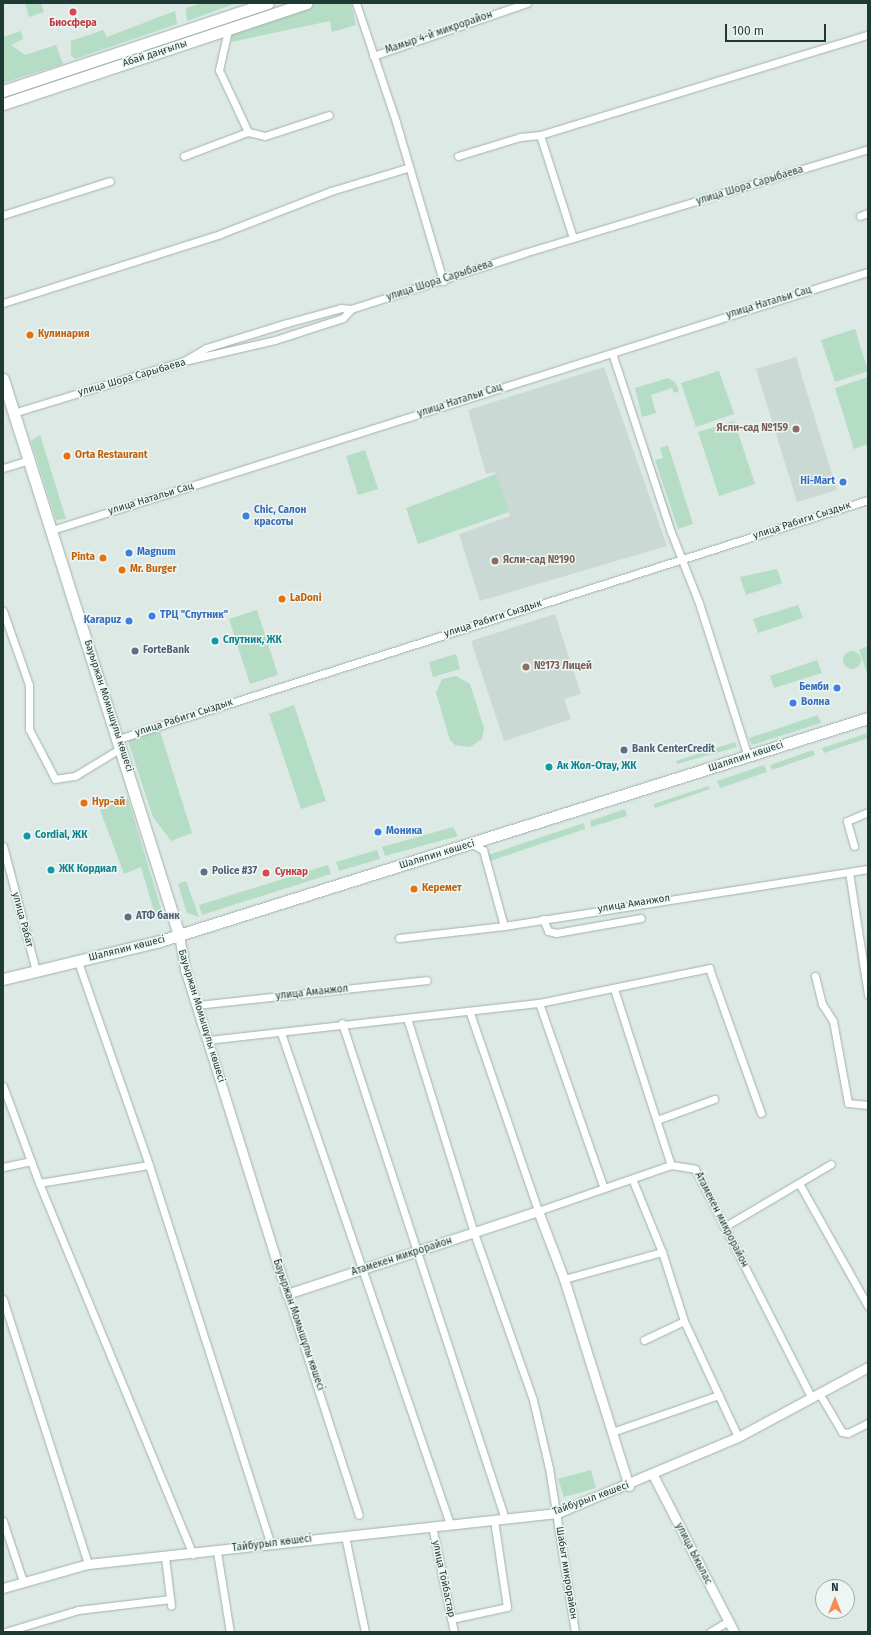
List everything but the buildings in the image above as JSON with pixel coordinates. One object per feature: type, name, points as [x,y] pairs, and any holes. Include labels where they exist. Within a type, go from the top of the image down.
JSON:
[{"type":"main road","name":"Абай даңғылы","points":[[3,91],[268,3]]},
{"type":"main road","name":"Абай даңғылы","points":[[3,104],[306,3]]},
{"type":"main road","name":"Бауыржан Момышұлы көшесі","points":[[3,379],[120,743],[179,936]]},
{"type":"main road","name":"Шаляпин көшесі","points":[[3,979],[78,962],[179,936],[868,718]]},
{"type":"street","points":[[356,3],[401,136],[407,168],[443,281]]},
{"type":"street","name":"Мамыр 4-й микрорайон","points":[[373,56],[527,3]]},
{"type":"street","points":[[228,30],[220,70],[248,132]]},
{"type":"street","points":[[458,156],[520,137],[540,135],[868,35]]},
{"type":"street","points":[[184,156],[248,132],[265,136],[329,115]]},
{"type":"street","points":[[540,135],[573,238]]},
{"type":"street","name":"улица Шора Сарыбаева","points":[[14,413],[184,361],[275,340],[343,318],[351,309],[443,281],[573,238],[868,149]]},
{"type":"street","points":[[3,303],[220,234],[331,191],[407,168]]},
{"type":"street","points":[[3,215],[110,181]]},
{"type":"street","points":[[860,216],[868,213]]},
{"type":"street","name":"улица Натальи Сац","points":[[52,530],[868,272]]},
{"type":"street","points":[[184,361],[213,346],[341,308],[351,309]]},
{"type":"street","points":[[612,353],[641,447],[684,559],[748,757]]},
{"type":"street","points":[[3,468],[29,460]]},
{"type":"street","name":"улица Рабиги Сыздык","points":[[3,611],[29,685],[29,729],[55,779],[75,776],[120,743],[868,500]]},
{"type":"street","points":[[854,846],[846,821],[868,812]]},
{"type":"street","points":[[472,844],[483,850],[504,926]]},
{"type":"street","name":"улица Рабат","points":[[3,846],[36,971]]},
{"type":"street","name":"улица Аманжол","points":[[399,938],[504,926],[868,869]]},
{"type":"street","points":[[849,872],[868,995]]},
{"type":"street","points":[[543,919],[548,930],[556,933],[641,918]]},
{"type":"street","name":"Бауыржан Момышұлы көшесі","points":[[179,936],[197,1005],[287,1294],[359,1516]]},
{"type":"street","points":[[78,962],[149,1165],[271,1544]]},
{"type":"street","points":[[208,1040],[281,1033],[342,1023],[470,1013],[539,1003],[614,989],[709,968],[761,1113]]},
{"type":"street","points":[[815,976],[822,1004],[833,1021],[848,1103],[868,1105]]},
{"type":"street","name":"улица Аманжол","points":[[197,1005],[427,980]]},
{"type":"street","points":[[614,989],[671,1165]]},
{"type":"street","points":[[539,1003],[603,1186]]},
{"type":"street","points":[[470,1013],[538,1211],[564,1279],[629,1486]]},
{"type":"street","name":"Шабыт микрорайон","points":[[407,1018],[474,1234],[533,1400],[557,1513],[575,1632]]},
{"type":"street","points":[[342,1023],[505,1519]]},
{"type":"street","points":[[281,1033],[450,1524]]},
{"type":"street","points":[[3,1086],[39,1183],[194,1554]]},
{"type":"street","points":[[656,1120],[714,1099]]},
{"type":"street","points":[[3,1167],[31,1161]]},
{"type":"street","points":[[724,1227],[800,1185],[831,1164]]},
{"type":"street","points":[[39,1183],[149,1165]]},
{"type":"street","name":"Атамекен микрорайон","points":[[287,1294],[363,1271],[416,1252],[474,1234],[603,1186],[633,1181],[671,1165],[695,1169],[724,1227],[815,1395],[842,1432],[848,1433],[868,1423]]},
{"type":"street","points":[[633,1181],[662,1252],[684,1321],[738,1437]]},
{"type":"street","points":[[800,1185],[868,1306]]},
{"type":"street","points":[[564,1279],[662,1252]]},
{"type":"street","points":[[3,1299],[88,1564]]},
{"type":"street","points":[[644,1340],[684,1321]]},
{"type":"street","name":"Тайбурыл көшесі","points":[[3,1588],[22,1581],[88,1564],[217,1552],[271,1544],[557,1513],[629,1486],[738,1437],[868,1367]]},
{"type":"street","points":[[612,1432],[719,1395]]},
{"type":"street","name":"улица Ыкылас","points":[[653,1475],[734,1632]]},
{"type":"street","points":[[451,1619],[507,1607],[494,1520]]},
{"type":"street","points":[[3,1521],[22,1581]]},
{"type":"street","name":"улица Тойбастар","points":[[432,1526],[454,1632]]},
{"type":"street","points":[[345,1536],[365,1632]]},
{"type":"street","name":"Тайбурыл көшесі","points":[[217,1552],[230,1632]]},
{"type":"street","points":[[5,1632],[78,1610],[170,1602],[165,1557]]},
{"type":"street","points":[[710,1632],[728,1621]]},
{"type":"shaded area","name":"Ясли-сад №159","points":[[796,357],[837,490],[797,502],[756,369]]},
{"type":"shaded area","points":[[604,367],[667,546],[480,601],[459,534],[510,516],[495,472],[486,474],[468,410]]},
{"type":"shaded area","name":"№173 Лицей","points":[[555,614],[581,694],[564,699],[571,719],[504,741],[471,641]]},
{"type":"green space","points":[[25,3],[41,3],[44,12],[29,17]]},
{"type":"green space","points":[[202,3],[237,3],[187,21],[186,8]]},
{"type":"green space","points":[[313,3],[351,3],[356,25],[332,32],[330,21],[231,42],[233,30]]},
{"type":"green space","points":[[175,11],[177,24],[75,59],[71,55],[71,41],[103,30],[107,37]]},
{"type":"green space","points":[[21,31],[23,39],[11,45],[25,55],[56,45],[63,64],[3,83],[3,37]]},
{"type":"green space","points":[[855,329],[868,371],[835,382],[821,340]]},
{"type":"green space","points":[[719,371],[734,414],[696,427],[681,383]]},
{"type":"green space","points":[[868,377],[868,444],[854,449],[835,388]]},
{"type":"green space","points":[[668,378],[675,382],[679,391],[674,393],[672,388],[651,395],[656,413],[642,417],[635,388]]},
{"type":"green space","points":[[734,421],[755,484],[719,496],[698,432]]},
{"type":"green space","points":[[40,435],[66,519],[56,520],[31,441]]},
{"type":"green space","points":[[668,445],[693,524],[678,529],[655,460],[663,458],[660,448]]},
{"type":"green space","points":[[648,447],[676,531],[672,532],[646,449]]},
{"type":"green space","points":[[365,450],[378,489],[358,495],[346,456]]},
{"type":"green space","points":[[496,474],[509,512],[418,544],[406,508]]},
{"type":"green space","points":[[777,569],[782,583],[746,595],[740,577]]},
{"type":"green space","points":[[798,605],[803,618],[758,633],[753,619]]},
{"type":"green space","points":[[257,610],[278,675],[250,684],[229,619]]},
{"type":"green space","points":[[868,646],[868,676],[859,650]]},
{"type":"green space","points":[[852,651],[858,654],[861,660],[858,666],[852,669],[846,666],[843,660],[846,654]]},
{"type":"green space","points":[[456,654],[460,669],[433,677],[429,662]]},
{"type":"green space","points":[[817,660],[822,673],[774,688],[770,676]]},
{"type":"green space","points":[[456,676],[470,684],[484,728],[482,739],[470,747],[455,745],[450,740],[436,693],[442,679]]},
{"type":"green space","points":[[294,705],[326,801],[301,809],[269,714]]},
{"type":"green space","points":[[818,715],[821,723],[752,745],[749,738]]},
{"type":"green space","points":[[160,731],[192,833],[171,841],[153,817],[128,741]]},
{"type":"green space","points":[[868,733],[868,738],[824,753],[822,748]]},
{"type":"green space","points":[[735,742],[737,747],[677,764],[676,761]]},
{"type":"green space","points":[[813,750],[815,755],[772,770],[770,765]]},
{"type":"green space","points":[[764,765],[767,772],[720,788],[717,781]]},
{"type":"green space","points":[[708,786],[710,789],[655,808],[654,804]]},
{"type":"green space","points":[[128,798],[162,912],[155,915],[141,867],[124,874],[100,810]]},
{"type":"green space","points":[[625,809],[627,816],[591,827],[590,821]]},
{"type":"green space","points":[[584,823],[585,829],[490,861],[488,855]]},
{"type":"green space","points":[[453,827],[458,836],[385,856],[382,847]]},
{"type":"green space","points":[[377,850],[380,859],[339,871],[336,862]]},
{"type":"green space","points":[[328,865],[331,874],[202,915],[199,905]]},
{"type":"green space","points":[[186,881],[199,917],[187,913],[178,884]]},
{"type":"green space","points":[[591,1470],[596,1488],[564,1497],[558,1479]]},
{"type":"place","name":"Биосфера","points":[[73,12]]},
{"type":"place","name":"Кулинария","points":[[30,335]]},
{"type":"place","name":"Ясли-сад №159","points":[[796,429]]},
{"type":"place","name":"Orta Restaurant","points":[[67,456]]},
{"type":"place","name":"Hi-Mart","points":[[843,482]]},
{"type":"place","name":"Chic, Салон красоты","points":[[246,516]]},
{"type":"place","name":"Magnum","points":[[129,553]]},
{"type":"place","name":"Pinta","points":[[103,558]]},
{"type":"place","name":"Ясли-сад №190","points":[[495,561]]},
{"type":"place","name":"Mr. Burger","points":[[122,570]]},
{"type":"place","name":"LaDoni","points":[[282,599]]},
{"type":"place","name":"ТРЦ \"Спутник\"","points":[[152,616]]},
{"type":"place","name":"Karapuz","points":[[129,621]]},
{"type":"place","name":"Спутник, ЖК","points":[[215,641]]},
{"type":"place","name":"ForteBank","points":[[135,651]]},
{"type":"place","name":"№173 Лицей","points":[[526,667]]},
{"type":"place","name":"Бемби","points":[[837,688]]},
{"type":"place","name":"Волна","points":[[793,703]]},
{"type":"place","name":"Bank CenterCredit","points":[[624,750]]},
{"type":"place","name":"Ак Жол-Отау, ЖК","points":[[549,767]]},
{"type":"place","name":"Нур-ай","points":[[84,803]]},
{"type":"place","name":"Моника","points":[[378,832]]},
{"type":"place","name":"Cordial, ЖК","points":[[27,836]]},
{"type":"place","name":"ЖК Кордиал","points":[[51,870]]},
{"type":"place","name":"Police #37","points":[[204,872]]},
{"type":"place","name":"Сункар","points":[[266,873]]},
{"type":"place","name":"Керемет","points":[[414,889]]},
{"type":"place","name":"АТФ банк","points":[[128,917]]}]
